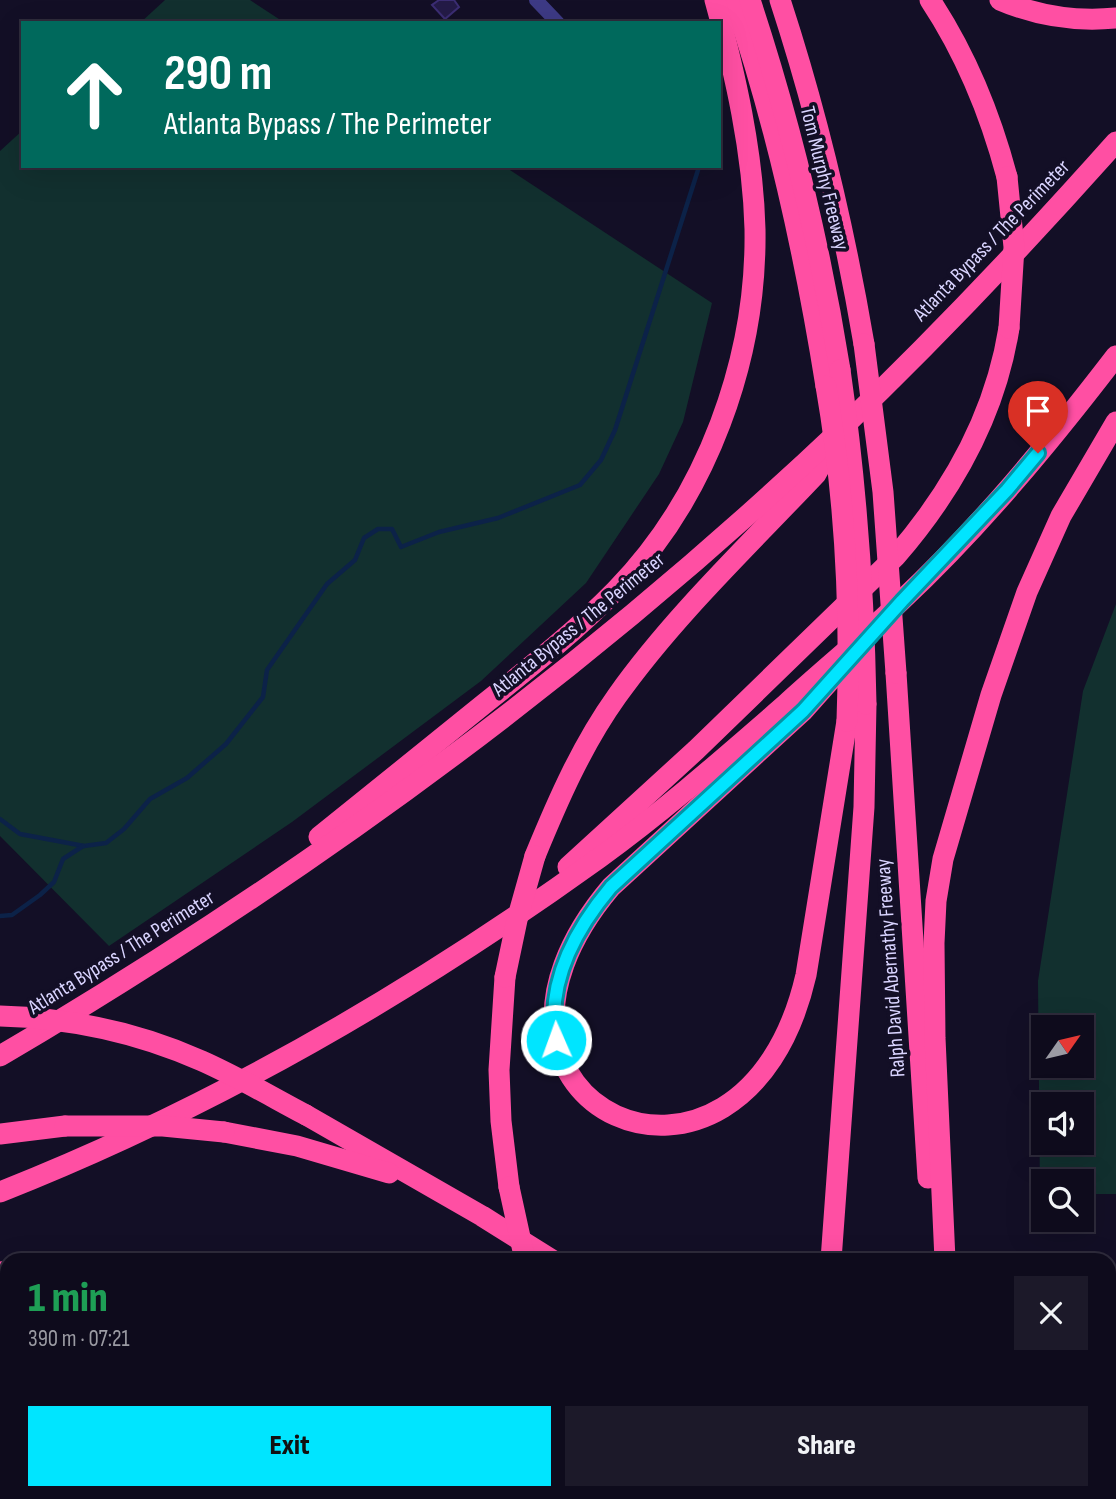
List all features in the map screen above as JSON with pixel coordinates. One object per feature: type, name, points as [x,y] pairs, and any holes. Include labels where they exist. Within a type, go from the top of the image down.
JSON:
[{"type":"highway","points":[[715,0],[720,21]]},
{"type":"highway","points":[[734,0],[757,71],[852,453],[858,513],[865,631],[864,807],[832,1253]]},
{"type":"highway","name":"Tom Murphy Freeway","points":[[751,0],[811,219],[833,378]]},
{"type":"highway","name":"Tom Murphy Freeway","points":[[780,0],[831,175],[864,344],[883,492],[896,673]]},
{"type":"highway","points":[[504,925],[696,750],[896,556],[938,504],[974,442],[992,399],[1009,328],[1014,247],[1007,177],[996,135],[970,67],[930,0]]},
{"type":"highway","points":[[1000,0],[1045,15],[1085,19],[1116,18]]},
{"type":"highway","points":[[194,936],[565,638],[616,590],[647,555],[683,503],[718,430],[737,368],[746,327],[754,257],[754,200],[748,155],[736,86],[721,25]]},
{"type":"highway","name":"Atlanta Bypass / The Perimeter","points":[[0,1056],[194,936],[372,815],[535,692],[696,559],[840,429],[966,304],[1116,142]]},
{"type":"highway","points":[[833,378],[849,627],[847,721],[806,975],[797,1009],[777,1052],[758,1078],[719,1111],[677,1125],[652,1126],[628,1120],[595,1104],[576,1085],[564,1065],[556,1040],[553,1014],[563,965],[575,937],[591,911],[611,887],[803,711],[902,601],[1007,490],[1116,356]]},
{"type":"highway","points":[[945,1253],[935,1038],[934,943],[936,901],[943,859],[991,695],[1027,592],[1061,516],[1116,422]]},
{"type":"highway","points":[[523,1253],[509,1186],[500,1121],[499,1070],[505,977],[534,856],[573,770],[616,698],[662,638],[817,474],[840,429]]},
{"type":"highway","points":[[0,1192],[113,1144],[283,1059],[367,1013],[504,925],[601,857],[671,802],[902,601]]},
{"type":"highway","name":"Ralph David Abernathy Freeway","points":[[896,673],[933,1253]]},
{"type":"highway","points":[[0,1016],[54,1020],[109,1030],[203,1061],[306,1115],[462,1203],[541,1253]]},
{"type":"highway","points":[[0,1134],[65,1126],[163,1126],[225,1132],[297,1146],[378,1169],[462,1203]]},
{"type":"street","points":[[536,0],[556,21]]},
{"type":"green space","points":[[165,0],[250,0],[282,21],[142,21]]},
{"type":"green space","points":[[21,132],[21,168],[507,168],[712,303],[683,422],[659,474],[586,583],[481,681],[292,822],[109,946],[0,836],[0,151]]},
{"type":"green space","points":[[1116,604],[1116,1194],[1094,1194],[1094,1169],[1040,1169],[1040,1155],[1094,1155],[1094,1092],[1039,1092],[1039,1078],[1094,1078],[1094,1015],[1038,1015],[1038,981],[1083,691]]},
{"type":"building","points":[[439,0],[454,0],[459,7],[445,19],[432,5]]},
{"type":"waterway","points":[[0,819],[20,834],[84,846],[106,843],[124,829],[150,799],[187,778],[226,744],[263,697],[267,670],[327,584],[355,560],[364,538],[378,529],[392,529],[401,547],[439,532],[498,518],[580,485],[601,460],[615,430],[698,170]]},
{"type":"waterway","points":[[0,916],[12,915],[40,895],[54,882],[63,859],[83,846]]},
{"type":"route","points":[[556,1040],[553,1014],[563,965],[575,937],[591,911],[611,887],[803,711],[1038,453]]}]
